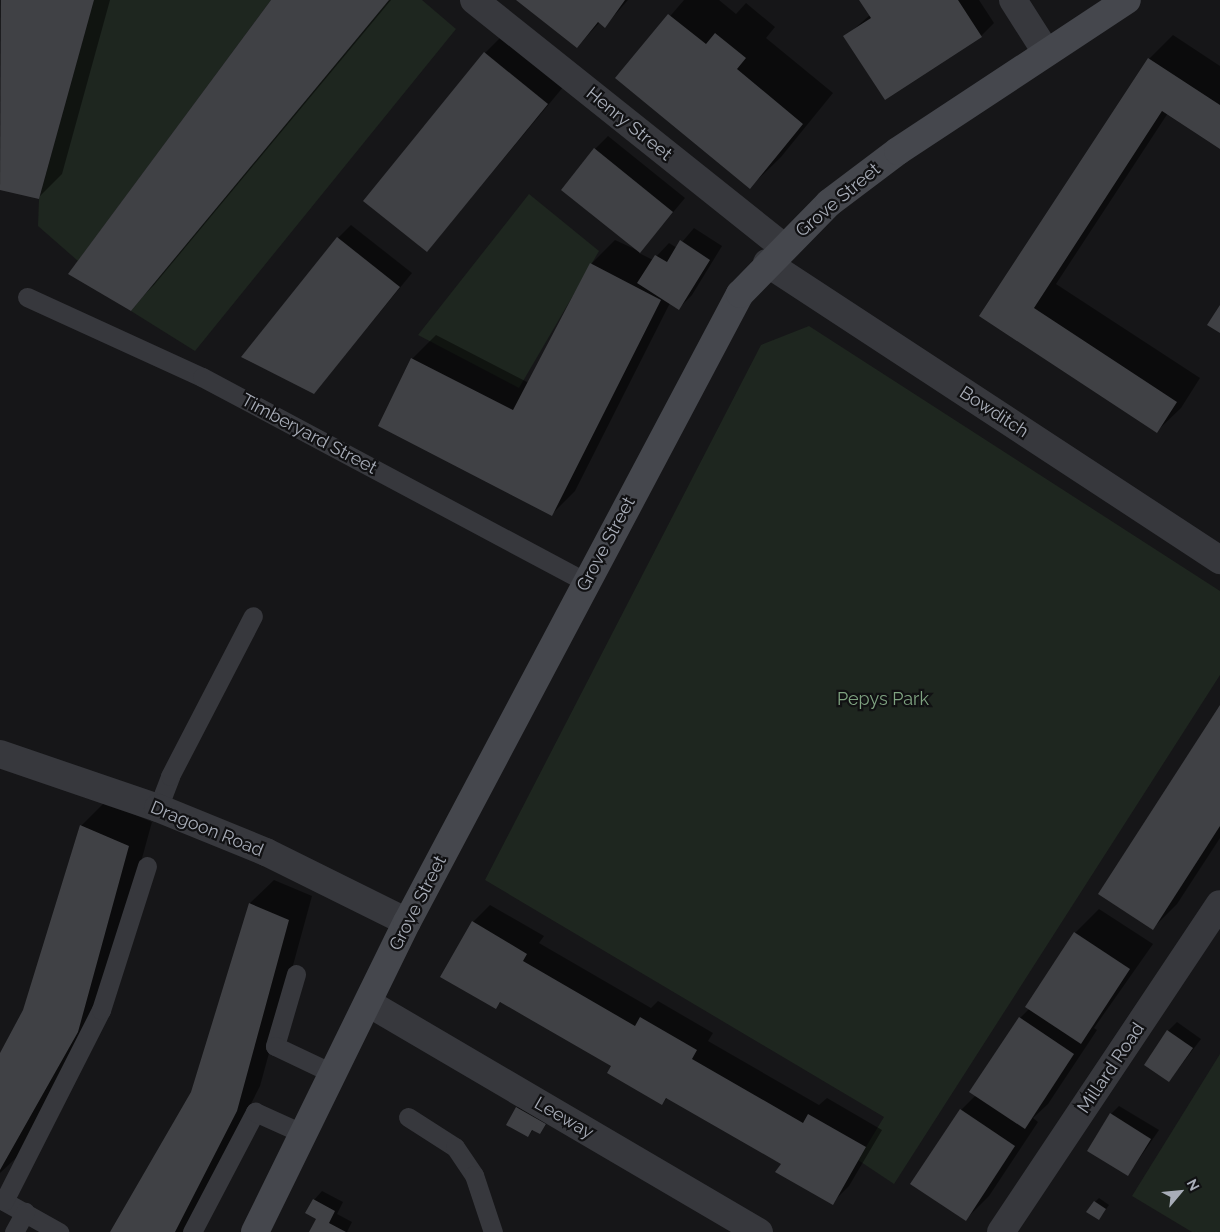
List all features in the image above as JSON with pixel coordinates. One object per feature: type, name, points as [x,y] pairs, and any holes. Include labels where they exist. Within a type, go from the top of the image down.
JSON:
[{"type":"main road","name":"Grove Street","points":[[255,1232],[370,1004],[407,922],[722,322],[740,294],[775,255],[829,203],[890,157],[1127,0]]},
{"type":"street","name":"Henry Street","points":[[474,0],[775,255]]},
{"type":"street","points":[[1014,0],[1046,52]]},
{"type":"street","name":"Bowditch","points":[[775,255],[1220,560]]},
{"type":"street","name":"Dragoon Road","points":[[0,754],[158,808],[266,852],[407,922]]},
{"type":"street","name":"Millard Road","points":[[1001,1232],[1220,904]]},
{"type":"street","name":"Leeway","points":[[370,1004],[759,1232]]},
{"type":"lane","name":"Timberyard Street","points":[[27,297],[202,377],[586,582]]},
{"type":"lane","points":[[158,808],[170,776],[253,616]]},
{"type":"lane","points":[[59,1232],[2,1200],[101,1010],[147,866]]},
{"type":"lane","points":[[296,974],[275,1046],[334,1074]]},
{"type":"lane","points":[[192,1232],[255,1112],[304,1134]]},
{"type":"lane","points":[[408,1118],[455,1146],[474,1175],[493,1232]]},
{"type":"lane","points":[[14,1232],[25,1212]]},
{"type":"green space","points":[[94,0],[271,0],[78,261],[38,226],[39,199]]},
{"type":"green space","points":[[389,0],[422,0],[456,29],[195,351],[131,311]]},
{"type":"green space","points":[[529,194],[599,251],[519,388],[418,335]]},
{"type":"green space","name":"Pepys Park","points":[[809,326],[1220,591],[1220,675],[894,1184],[858,1160],[884,1117],[485,880],[761,345]]},
{"type":"green space","points":[[1220,1054],[1220,1232],[1192,1232],[1132,1196]]},
{"type":"building","points":[[1,0],[94,0],[39,199],[0,190]]},
{"type":"building","points":[[271,0],[389,0],[131,311],[68,274]]},
{"type":"building","points":[[516,0],[625,0],[605,28],[598,22],[577,48]]},
{"type":"building","points":[[859,0],[958,0],[982,37],[885,100],[843,36],[871,18]]},
{"type":"building","points":[[668,14],[706,44],[715,33],[746,58],[737,69],[803,124],[750,189],[615,78]]},
{"type":"building","points":[[484,52],[548,104],[427,252],[363,201]]},
{"type":"building","points":[[1148,58],[1220,105],[1220,149],[1162,111],[1034,308],[1177,402],[1157,433],[979,316]]},
{"type":"building","points":[[594,148],[673,212],[640,253],[561,190]]},
{"type":"building","points":[[337,237],[400,287],[314,394],[241,357]]},
{"type":"building","points":[[680,240],[710,260],[679,310],[637,283],[655,255],[667,262]]},
{"type":"building","points":[[590,263],[661,300],[552,516],[378,426],[411,358],[513,410]]},
{"type":"building","points":[[1220,305],[1220,333],[1207,325]]},
{"type":"building","points":[[1220,705],[1220,826],[1153,930],[1098,894]]},
{"type":"building","points":[[80,825],[129,846],[78,1032],[0,1170],[0,1053],[23,1010]]},
{"type":"building","points":[[249,903],[289,920],[237,1111],[175,1232],[110,1232],[191,1092]]},
{"type":"building","points":[[472,921],[527,954],[523,961],[635,1026],[640,1017],[697,1050],[692,1059],[803,1123],[808,1114],[866,1147],[833,1205],[775,1172],[781,1164],[666,1098],[662,1105],[607,1073],[611,1066],[500,1002],[496,1009],[440,977]]},
{"type":"building","points":[[1074,932],[1130,969],[1081,1044],[1025,1007]]},
{"type":"building","points":[[1019,1017],[1074,1054],[1025,1129],[969,1092]]},
{"type":"building","points":[[1167,1030],[1193,1048],[1169,1082],[1144,1065]]},
{"type":"building","points":[[516,1107],[546,1124],[540,1134],[532,1130],[528,1137],[506,1125]]},
{"type":"building","points":[[960,1109],[1015,1146],[966,1221],[910,1184]]},
{"type":"building","points":[[1110,1113],[1151,1139],[1128,1176],[1087,1151]]},
{"type":"building","points":[[313,1199],[335,1211],[329,1223],[346,1232],[309,1232],[316,1219],[305,1213]]},
{"type":"building","points":[[1094,1201],[1106,1209],[1099,1220],[1086,1212]]}]
